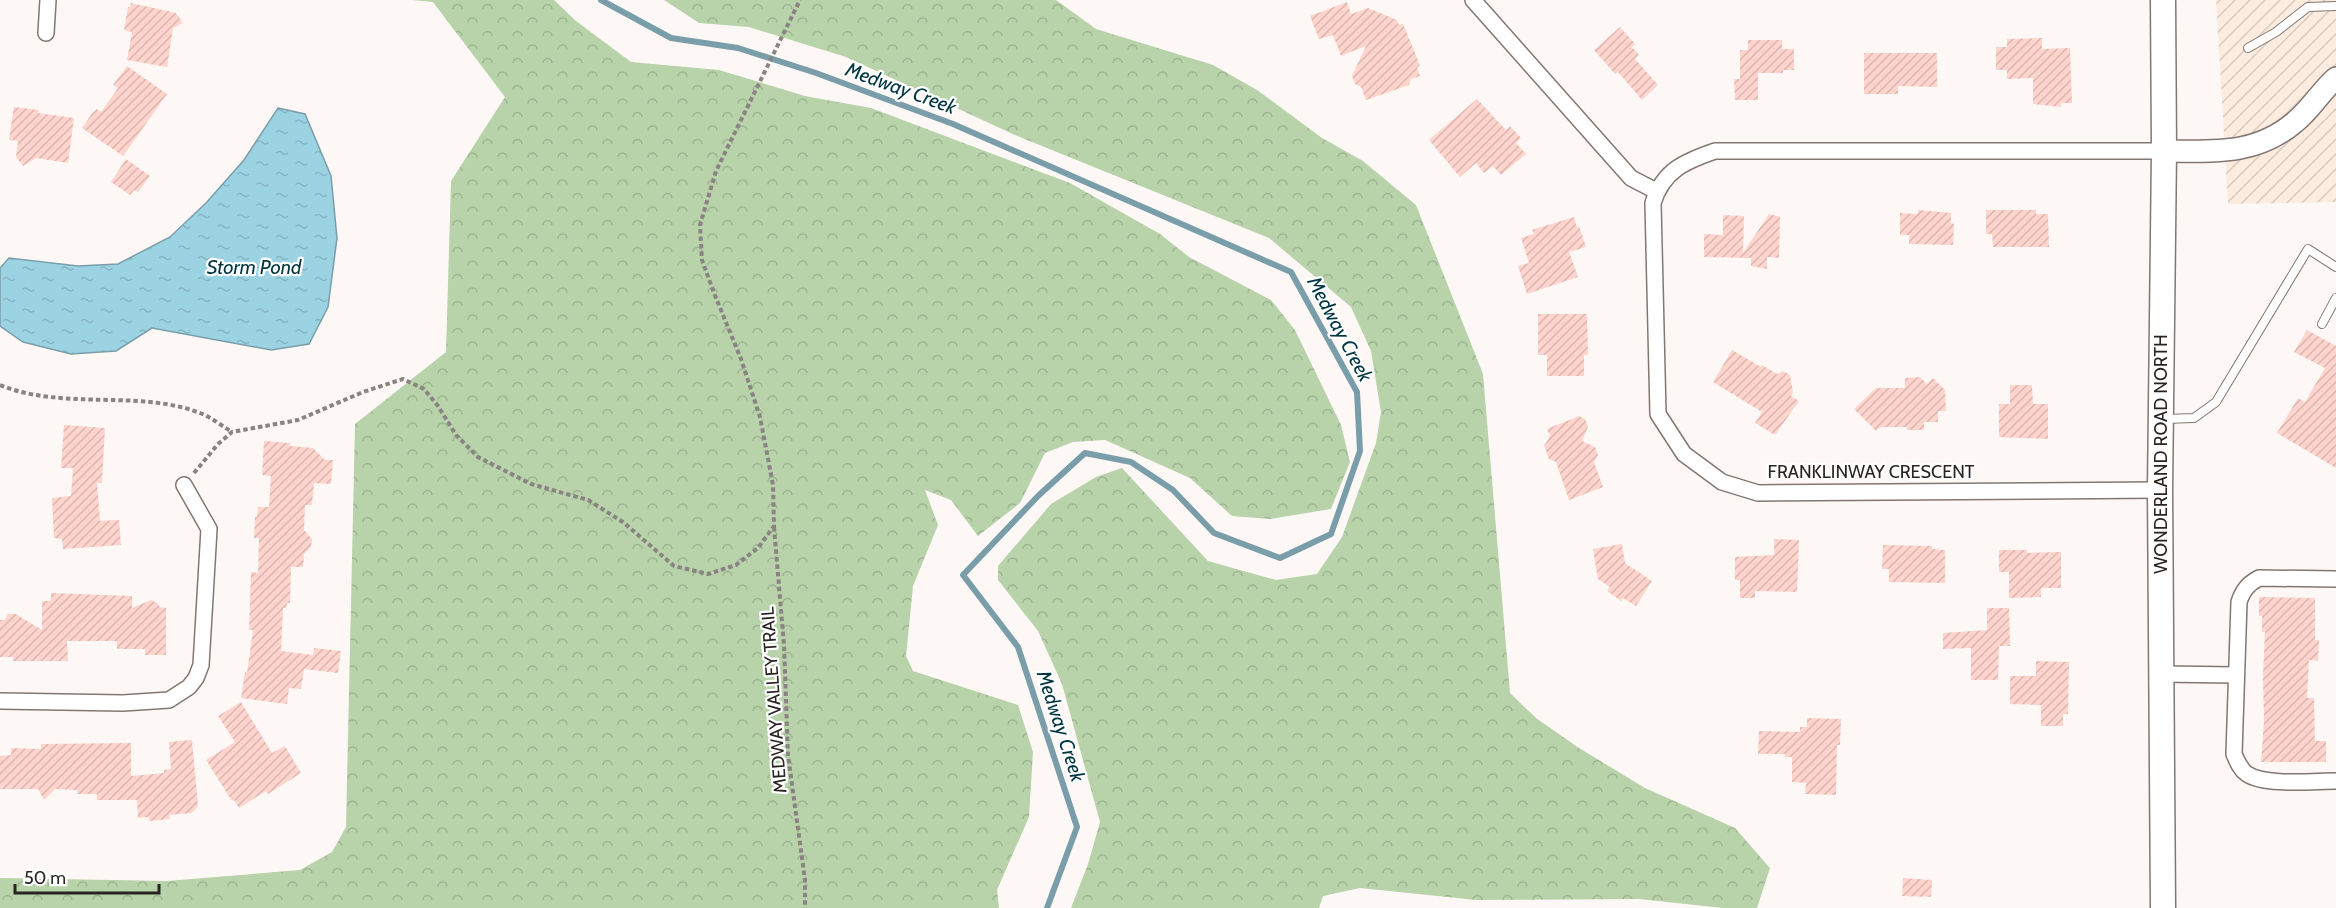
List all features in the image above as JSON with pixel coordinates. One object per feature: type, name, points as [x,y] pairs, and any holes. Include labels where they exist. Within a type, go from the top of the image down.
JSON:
[{"type":"main road","name":"WONDERLAND ROAD NORTH","points":[[2163,0],[2164,151],[2160,490],[2163,908]]},
{"type":"street","points":[[45,33],[48,0]]},
{"type":"street","points":[[1473,0],[1631,178],[1656,191],[1667,176],[1685,162],[1715,151],[2220,151],[2259,145],[2295,123],[2336,78]]},
{"type":"street","name":"FRANKLINWAY CRESCENT","points":[[1656,191],[1653,203],[1658,414],[1684,454],[1722,482],[1758,493],[2160,490]]},
{"type":"street","points":[[0,701],[123,703],[169,700],[189,687],[196,678],[201,665],[209,529],[184,485]]},
{"type":"street","points":[[2336,579],[2259,578],[2249,584],[2239,602],[2234,754],[2239,765],[2247,774],[2273,781],[2336,781]]},
{"type":"street","points":[[2161,674],[2236,675]]},
{"type":"lane","points":[[2248,48],[2276,32],[2308,8],[2336,6]]},
{"type":"lane","points":[[2161,420],[2194,418],[2216,402],[2308,249],[2336,267]]},
{"type":"lane","points":[[2322,324],[2336,298]]},
{"type":"path","name":"MEDWAY VALLEY TRAIL","points":[[800,0],[716,171],[700,225],[702,260],[741,359],[760,417],[773,485],[774,526],[784,645],[788,755],[806,880],[805,908]]},
{"type":"path","points":[[184,485],[218,444],[232,432],[298,420],[363,392],[403,379],[424,389],[456,435],[478,457],[531,484],[588,500],[623,522],[674,566],[708,574],[736,565],[758,548],[774,526]]},
{"type":"path","points":[[0,385],[18,392],[68,399],[162,403],[203,414],[232,432]]},
{"type":"shaded area","points":[[2216,0],[2336,0],[2336,202],[2228,204]]},
{"type":"green space","points":[[412,0],[554,0],[576,21],[631,62],[719,70],[805,96],[871,108],[1070,183],[1160,234],[1189,257],[1271,300],[1295,330],[1341,425],[1350,462],[1331,509],[1270,519],[1232,516],[1190,478],[1105,440],[1073,442],[1045,453],[1020,503],[978,536],[951,500],[925,490],[938,525],[913,586],[906,656],[913,671],[1018,705],[1033,752],[1029,817],[997,890],[999,908],[0,908],[0,878],[167,881],[300,870],[332,852],[346,827],[355,424],[446,352],[451,181],[505,97],[433,2]]},
{"type":"green space","points":[[664,0],[1056,0],[1096,29],[1213,65],[1257,90],[1322,138],[1363,161],[1416,205],[1483,374],[1510,693],[1536,718],[1579,748],[1645,788],[1735,828],[1770,868],[1757,908],[1723,908],[1639,899],[1476,900],[1360,888],[1323,896],[1319,908],[1071,908],[1088,864],[1100,822],[1062,684],[1038,631],[998,580],[998,566],[1051,504],[1096,477],[1122,468],[1208,561],[1276,580],[1317,574],[1342,537],[1376,443],[1381,412],[1371,351],[1351,307],[1269,238],[1015,135],[846,57],[749,27],[699,23]]},
{"type":"water","name":"Storm Pond","points":[[278,108],[305,114],[331,176],[337,238],[328,307],[309,344],[271,350],[152,328],[116,351],[71,354],[23,342],[0,326],[0,268],[9,258],[78,266],[118,264],[170,237],[206,203],[244,160]]},
{"type":"building","points":[[1347,2],[1351,14],[1368,8],[1397,20],[1399,25],[1403,24],[1420,65],[1417,68],[1420,76],[1411,79],[1409,85],[1366,100],[1361,87],[1355,84],[1352,76],[1366,46],[1341,56],[1333,35],[1319,39],[1310,16]]},
{"type":"building","points":[[131,3],[176,13],[183,23],[173,28],[167,67],[127,60],[132,32],[124,30],[128,7]]},
{"type":"building","points":[[1620,27],[1635,44],[1632,47],[1639,55],[1635,59],[1658,85],[1642,100],[1618,72],[1615,74],[1594,50]]},
{"type":"building","points":[[2042,38],[2042,49],[2070,48],[2072,103],[2061,103],[2061,107],[2033,104],[2033,78],[2007,79],[2007,70],[1996,70],[1996,47],[2007,47],[2007,39]]},
{"type":"building","points":[[1748,40],[1782,40],[1782,49],[1794,49],[1794,70],[1783,70],[1783,73],[1758,73],[1758,100],[1735,100],[1734,79],[1740,79],[1740,50],[1748,50]]},
{"type":"building","points":[[1864,53],[1937,53],[1937,87],[1898,86],[1898,94],[1864,94]]},
{"type":"building","points":[[127,66],[167,94],[123,156],[82,128],[93,112],[97,109],[101,112],[118,88],[113,85]]},
{"type":"building","points":[[1477,99],[1506,130],[1510,126],[1521,138],[1516,143],[1526,154],[1501,175],[1493,166],[1484,173],[1476,163],[1460,177],[1429,140]]},
{"type":"building","points":[[14,107],[74,118],[68,163],[36,158],[23,166],[16,157],[18,141],[9,140]]},
{"type":"building","points":[[126,159],[150,176],[138,192],[134,190],[130,195],[111,182]]},
{"type":"building","points":[[1918,210],[1951,213],[1951,223],[1954,224],[1953,245],[1909,244],[1909,235],[1900,235],[1900,213],[1918,214]]},
{"type":"building","points":[[1986,210],[2036,210],[2036,214],[2048,214],[2049,247],[1993,247],[1992,234],[1986,234]]},
{"type":"building","points":[[1769,214],[1780,217],[1779,258],[1767,257],[1767,269],[1751,266],[1751,258],[1704,257],[1704,234],[1723,235],[1723,215],[1744,216],[1743,253]]},
{"type":"building","points":[[1574,217],[1586,247],[1569,252],[1578,277],[1527,294],[1518,266],[1529,263],[1521,238],[1534,234],[1532,230]]},
{"type":"building","points":[[1538,314],[1587,314],[1588,355],[1584,355],[1584,376],[1547,376],[1547,355],[1538,355]]},
{"type":"building","points":[[2307,330],[2336,346],[2336,468],[2277,433],[2298,398],[2305,402],[2325,368],[2294,352]]},
{"type":"building","points":[[1732,350],[1777,374],[1783,371],[1790,375],[1793,392],[1791,396],[1799,401],[1775,435],[1755,423],[1762,412],[1713,382]]},
{"type":"building","points":[[1920,377],[1927,384],[1933,378],[1945,390],[1946,411],[1938,411],[1938,422],[1924,422],[1924,430],[1907,430],[1907,427],[1881,427],[1876,431],[1854,409],[1876,388],[1905,388],[1905,378]]},
{"type":"building","points":[[2010,385],[2032,385],[2033,404],[2048,404],[2048,439],[1999,437],[1999,404],[2010,404]]},
{"type":"building","points":[[1579,416],[1585,419],[1588,427],[1582,441],[1595,447],[1598,455],[1594,462],[1603,487],[1569,500],[1556,462],[1549,459],[1544,446],[1550,436],[1547,429]]},
{"type":"building","points":[[64,425],[105,428],[102,483],[97,483],[100,521],[119,520],[121,545],[63,549],[62,539],[54,538],[52,498],[71,496],[73,468],[61,468]]},
{"type":"building","points":[[264,441],[313,448],[325,460],[333,460],[331,484],[314,483],[312,505],[305,505],[304,530],[312,539],[311,547],[304,554],[303,567],[291,567],[290,603],[283,608],[281,651],[313,655],[314,648],[341,651],[338,673],[304,669],[301,689],[289,688],[287,704],[241,698],[253,630],[249,630],[251,572],[258,573],[259,538],[254,538],[255,517],[257,517],[258,507],[269,507],[271,476],[262,475]]},
{"type":"building","points":[[1774,539],[1799,540],[1797,592],[1755,591],[1755,598],[1740,598],[1740,580],[1735,580],[1735,557],[1774,555]]},
{"type":"building","points":[[1622,544],[1625,563],[1652,581],[1636,606],[1623,598],[1621,601],[1607,591],[1610,587],[1598,579],[1593,549]]},
{"type":"building","points":[[1883,545],[1932,546],[1932,549],[1945,550],[1945,583],[1889,582],[1889,569],[1882,569]]},
{"type":"building","points":[[1999,550],[2027,550],[2027,553],[2061,552],[2061,588],[2041,588],[2041,597],[2009,598],[2009,572],[1999,572]]},
{"type":"building","points":[[51,593],[132,596],[132,608],[151,600],[157,603],[160,607],[166,608],[166,655],[145,655],[145,649],[117,649],[117,641],[67,641],[68,661],[13,661],[13,657],[0,657],[0,620],[5,620],[8,614],[16,614],[42,630],[42,601],[51,601]]},
{"type":"building","points":[[2259,597],[2315,598],[2315,640],[2319,640],[2318,661],[2309,660],[2307,698],[2314,698],[2315,741],[2326,741],[2326,762],[2261,762],[2265,632],[2262,632],[2262,616],[2259,616]]},
{"type":"building","points":[[1987,608],[2009,608],[2010,646],[1999,646],[1998,680],[1971,680],[1971,648],[1943,649],[1943,633],[1987,630]]},
{"type":"building","points":[[2036,661],[2069,662],[2068,714],[2063,714],[2063,726],[2041,726],[2041,705],[2010,704],[2010,676],[2036,676]]},
{"type":"building","points":[[241,702],[272,753],[285,746],[301,773],[268,794],[266,791],[239,808],[234,800],[232,801],[206,760],[235,742],[218,716]]},
{"type":"building","points":[[1807,718],[1841,719],[1840,745],[1837,745],[1836,795],[1805,794],[1806,783],[1792,782],[1792,757],[1785,757],[1785,754],[1758,754],[1759,731],[1800,732],[1800,727],[1807,727]]},
{"type":"building","points":[[192,740],[198,806],[192,813],[169,815],[170,819],[149,821],[149,817],[138,818],[137,800],[97,800],[97,794],[77,794],[77,790],[55,789],[44,800],[38,789],[0,789],[0,756],[11,755],[11,748],[41,749],[41,744],[131,743],[131,776],[164,773],[164,770],[171,769],[169,742]]},
{"type":"building","points":[[1903,878],[1932,880],[1931,897],[1902,896]]},
{"type":"waterway","name":"Medway Creek","points":[[601,0],[671,38],[738,48],[816,73],[953,124],[1291,272],[1357,392],[1360,451],[1331,534],[1280,558],[1214,533],[1173,490],[1131,462],[1085,453],[1038,496],[963,575],[1018,647],[1077,827],[1047,908]]}]
